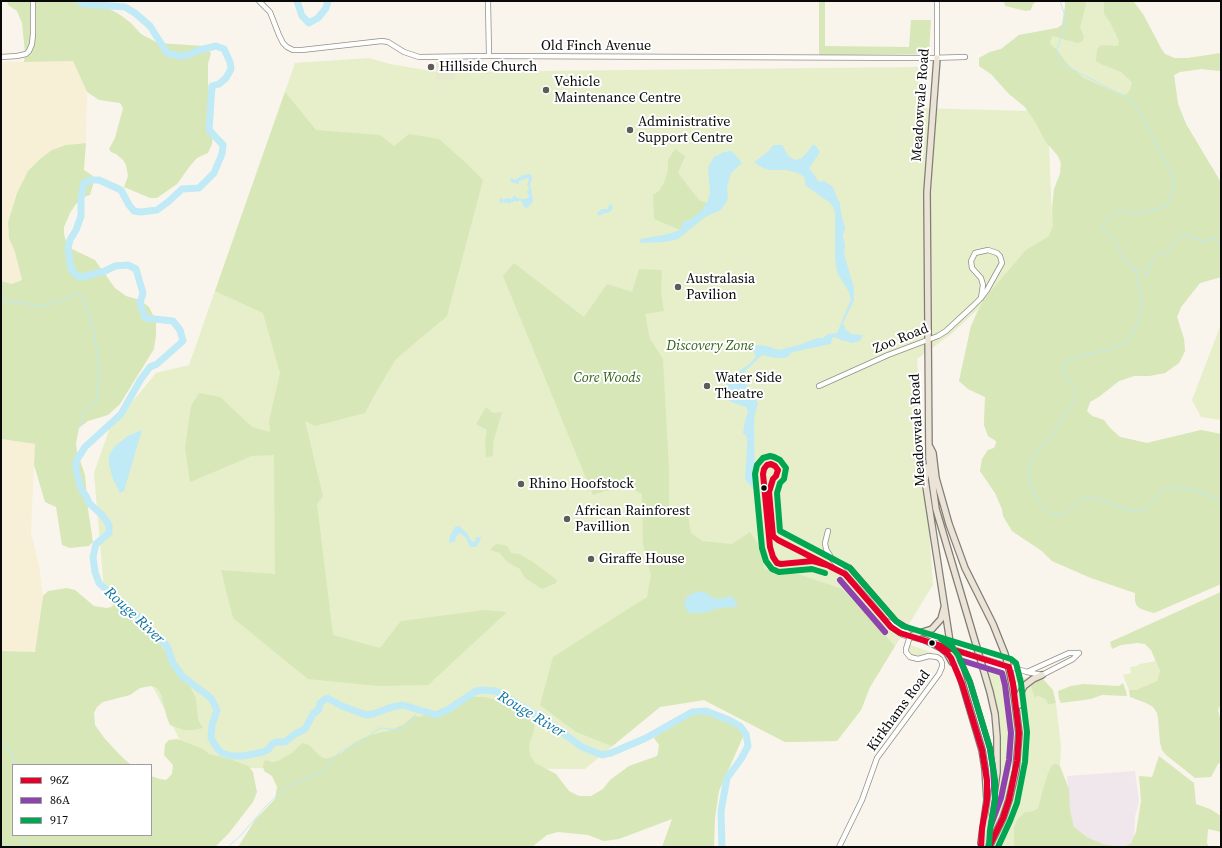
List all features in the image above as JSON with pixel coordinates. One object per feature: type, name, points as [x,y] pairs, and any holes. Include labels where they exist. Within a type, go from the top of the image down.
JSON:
[{"type":"main road","name":"Meadowvale Road","points":[[937,58],[927,192],[928,444],[936,509],[990,692],[995,714],[997,737],[997,772],[991,816],[981,847]]},
{"type":"main road","points":[[928,444],[933,454],[936,478],[957,548],[994,624],[1009,666],[1016,701],[1019,733]]},
{"type":"main road","points":[[929,459],[925,480],[951,648],[982,750],[987,781],[987,800],[982,829],[981,847]]},
{"type":"main road","points":[[910,636],[932,629],[941,619],[945,606]]},
{"type":"main road","points":[[925,640],[941,648],[947,653],[951,658],[962,684]]},
{"type":"main road","points":[[989,847],[1003,818],[1012,792],[1016,770],[1019,733],[1019,701],[1021,692],[1024,686],[1032,679],[1042,675]]},
{"type":"street","points":[[1,57],[26,54],[29,51],[32,44],[33,34],[33,1]]},
{"type":"street","name":"Old Finch Avenue","points":[[259,1],[270,12],[283,43],[293,50],[382,41],[388,42],[404,52],[419,57],[965,57]]},
{"type":"street","points":[[488,1],[489,56]]},
{"type":"street","name":"Meadowvale Road","points":[[937,1],[937,58]]},
{"type":"street","name":"Zoo Road","points":[[819,386],[888,355],[927,341],[946,331],[981,298],[1002,263],[1000,256],[997,253],[988,250],[975,253],[971,261],[972,268],[981,278],[983,285],[981,298]]},
{"type":"street","points":[[828,531],[825,543],[826,549],[832,559],[885,620],[906,631],[910,636],[1027,672],[1042,675],[1073,659],[1079,653],[1069,653],[1027,672]]},
{"type":"street","name":"Kirkhams Road","points":[[839,847],[862,800],[877,758],[942,667],[940,659],[937,657],[929,656],[918,659],[910,657],[906,652],[906,649],[910,636]]},
{"type":"shaded area","points":[[73,61],[87,92],[86,143],[66,145],[17,193],[8,222],[9,238],[15,252],[22,280],[12,284],[1,281],[1,62]]},
{"type":"shaded area","points":[[1,439],[35,444],[31,532],[39,565],[43,596],[35,653],[1,651]]},
{"type":"shaded area","points":[[1135,771],[1139,801],[1135,817],[1134,837],[1131,843],[1124,847],[1103,844],[1087,837],[1074,827],[1070,810],[1067,776]]},
{"type":"green space","points":[[7,1],[75,1],[95,4],[108,8],[119,14],[131,23],[141,34],[158,43],[204,46],[211,53],[208,64],[208,84],[213,135],[212,144],[208,153],[197,158],[177,184],[157,198],[150,198],[124,187],[128,176],[126,165],[123,160],[109,149],[115,138],[123,108],[120,103],[99,100],[87,92],[73,61],[24,62],[25,53],[22,23],[17,11],[8,5]]},
{"type":"green space","points":[[819,1],[825,1],[825,46],[909,47],[911,20],[931,20],[929,54],[819,55]]},
{"type":"green space","points":[[1004,1],[1037,1],[1033,4],[1031,10],[1026,11],[1005,6]]},
{"type":"green space","points":[[1065,1],[1133,1],[1143,14],[1165,54],[1174,58],[1188,58],[1221,53],[1221,71],[1201,69],[1180,72],[1174,75],[1178,104],[1186,124],[1221,184],[1221,277],[1200,283],[1181,307],[1177,317],[1184,339],[1185,351],[1179,363],[1165,373],[1149,376],[1134,376],[1119,381],[1090,402],[1087,411],[1092,416],[1104,420],[1120,437],[1147,443],[1201,430],[1221,434],[1221,584],[1154,613],[1141,609],[1137,606],[1135,601],[1135,593],[1091,578],[1052,561],[1042,551],[1012,531],[1003,516],[1002,509],[995,493],[980,471],[982,459],[988,450],[994,448],[996,443],[996,441],[988,436],[984,425],[985,397],[968,389],[959,381],[971,326],[978,309],[950,335],[917,359],[933,585],[870,687],[861,710],[837,741],[785,742],[704,700],[660,707],[585,769],[194,768],[104,590],[94,473],[109,430],[156,373],[189,365],[295,63],[369,58],[390,64],[437,72],[918,67],[918,108],[1027,111],[1025,107],[1009,94],[991,74],[979,66],[979,58],[990,52],[1001,49],[1019,35],[1057,28],[1062,25]],"holes":[[[1049,145],[1058,156],[1061,163],[1060,174],[1054,189],[1052,219]]]},
{"type":"green space","points":[[1065,1],[1085,1],[1086,5],[1080,27],[1084,37],[1082,42],[1077,43],[1053,36],[1050,41],[1051,45],[1057,50],[1069,66],[1084,78],[1115,92],[1126,95],[1130,90],[1132,82],[1121,72],[1096,61],[1097,49],[1101,45],[1118,46],[1119,41],[1110,22],[1104,14],[1104,1],[1133,1],[1143,14],[1162,50],[1165,54],[1174,58],[1188,58],[1221,53],[1221,71],[1201,69],[1180,72],[1174,75],[1178,104],[1186,124],[1221,184],[1221,277],[1200,283],[1181,307],[1177,317],[1184,339],[1185,351],[1179,363],[1165,373],[1149,376],[1134,376],[1119,381],[1090,402],[1087,411],[1092,416],[1104,420],[1120,437],[1147,443],[1201,430],[1221,434],[1221,584],[1154,613],[1141,609],[1137,606],[1135,601],[1135,593],[1091,578],[1052,561],[1042,551],[1012,531],[1003,516],[1002,509],[995,493],[980,471],[982,459],[988,450],[994,448],[996,443],[996,441],[988,436],[984,425],[985,397],[968,389],[959,381],[971,326],[984,299],[1026,250],[1049,236],[1053,226],[1052,209],[1054,189],[1060,174],[1061,163],[1058,156],[1045,141],[1036,123],[1025,107],[1009,94],[991,74],[979,66],[979,58],[990,52],[1001,49],[1019,35],[1057,28],[1062,25]]},
{"type":"green space","points":[[454,61],[455,80],[436,81],[436,62]]},
{"type":"green space","points":[[285,92],[316,130],[380,135],[394,146],[409,134],[439,139],[483,180],[447,316],[396,359],[365,413],[315,426],[305,421],[323,496],[317,504],[333,635],[380,648],[401,621],[485,610],[507,612],[428,685],[379,686],[308,679],[233,618],[221,570],[275,574],[274,455],[252,456],[190,482],[185,448],[191,406],[199,393],[220,397],[252,427],[270,432],[269,421],[280,373],[263,313],[215,291]]},
{"type":"green space","points":[[86,143],[84,170],[93,176],[93,185],[90,195],[84,197],[76,204],[70,213],[64,227],[66,241],[70,248],[95,260],[115,288],[126,296],[140,300],[149,307],[156,321],[156,335],[154,349],[120,404],[108,415],[88,421],[79,428],[76,443],[77,451],[85,475],[93,542],[89,546],[70,548],[62,545],[56,507],[45,502],[34,465],[35,444],[1,439],[1,281],[12,284],[22,280],[15,252],[9,238],[8,222],[17,193],[28,171],[52,150],[66,145]]},
{"type":"green space","points":[[675,149],[685,156],[678,173],[699,200],[707,203],[701,212],[687,221],[680,230],[654,219],[653,195],[659,191],[664,183],[668,170],[668,160]]},
{"type":"green space","name":"Core Woods","points":[[514,263],[584,317],[607,284],[632,292],[639,269],[662,270],[661,292],[664,311],[645,314],[650,339],[663,359],[669,469],[669,507],[687,509],[691,533],[702,541],[732,544],[750,532],[759,546],[765,569],[801,575],[842,589],[895,646],[870,687],[861,710],[837,741],[785,742],[704,700],[660,707],[612,746],[576,732],[540,705],[553,657],[647,597],[651,575],[643,544],[642,494],[624,485],[593,495],[503,276]]},
{"type":"green space","points":[[1221,324],[1221,420],[1201,417],[1192,400]]},
{"type":"green space","points":[[486,407],[493,413],[502,412],[493,443],[493,456],[486,457],[485,441],[487,430],[476,424]]},
{"type":"green space","points":[[496,544],[504,545],[508,547],[511,553],[519,554],[533,562],[557,580],[556,583],[542,589],[525,578],[520,569],[507,562],[500,553],[490,550]]},
{"type":"green space","points":[[67,588],[75,590],[94,606],[107,608],[127,602],[153,637],[182,669],[196,699],[198,720],[203,728],[184,730],[170,725],[161,694],[157,688],[151,686],[140,688],[130,695],[103,702],[97,707],[94,713],[95,725],[105,739],[130,764],[12,764],[12,836],[152,836],[152,776],[166,780],[172,774],[173,765],[164,755],[165,744],[169,740],[177,739],[203,749],[209,754],[230,759],[248,766],[253,772],[257,792],[253,802],[229,833],[215,847],[1,847],[1,651],[35,652],[43,596],[48,591]]},
{"type":"green space","points":[[1221,592],[1221,703],[1218,710],[1221,722],[1221,762],[1218,764],[1211,777],[1195,778],[1166,755],[1162,750],[1157,713],[1153,707],[1130,697],[1129,690],[1136,690],[1157,681],[1160,671],[1151,650],[1145,644],[1138,643],[1121,645],[1112,649],[1110,642]]},
{"type":"green space","points":[[910,644],[933,653],[913,656],[908,648]]},
{"type":"green space","points":[[1156,661],[1160,671],[1157,681],[1136,690],[1129,690],[1123,675],[1131,673],[1130,667]]},
{"type":"green space","points":[[987,667],[1009,674],[1016,730],[1016,746],[1011,783],[1004,808],[993,834],[991,833],[999,790],[1001,755],[998,712]]},
{"type":"green space","points":[[1015,675],[1029,679],[1017,695],[1017,686]]},
{"type":"green space","points":[[1043,679],[1053,690],[1056,703],[1049,705],[1045,699],[1038,696],[1035,698],[1030,684]]},
{"type":"green space","points":[[1123,683],[1127,696],[1102,695],[1091,699],[1061,703],[1059,699],[1058,691],[1071,686],[1083,684],[1119,686]]},
{"type":"green space","points":[[1030,684],[1036,698],[1038,696],[1045,699],[1049,705],[1056,703],[1061,746],[1060,766],[1055,763],[1051,766],[1046,778],[1038,809],[1025,812],[1014,847],[992,847],[1007,814],[1014,790],[1023,728],[1020,701],[1026,687]]},
{"type":"green space","points":[[466,697],[484,697],[504,702],[535,717],[534,731],[529,745],[530,755],[535,763],[556,774],[569,791],[579,796],[591,796],[603,789],[610,780],[629,766],[657,756],[659,745],[654,738],[689,712],[705,712],[740,725],[742,727],[743,737],[719,791],[715,818],[714,847],[662,847],[672,819],[619,839],[604,841],[588,835],[558,832],[547,835],[532,847],[238,847],[255,820],[275,799],[277,787],[272,776],[264,771],[263,765],[265,760],[273,762],[278,761],[292,753],[302,743],[309,745],[320,756],[326,759],[342,753],[355,742],[370,735],[388,731],[403,725],[414,716],[420,717],[427,713],[448,709],[454,701]]},
{"type":"green space","points":[[1159,756],[1194,783],[1196,804],[1210,809],[1221,816],[1221,832],[1208,829],[1207,843],[1209,847],[1124,847],[1131,843],[1136,832],[1141,801],[1139,776],[1152,777]]},
{"type":"green space","points":[[1055,763],[1060,766],[1069,789],[1070,810],[1074,827],[1087,837],[1103,844],[1124,847],[1014,847],[1014,828],[1017,820],[1025,812],[1033,811],[1038,808],[1046,778],[1051,766]]},
{"type":"water","points":[[814,144],[820,152],[809,168],[819,182],[824,181],[833,187],[840,203],[845,228],[843,236],[845,246],[844,254],[854,288],[854,300],[843,323],[846,330],[851,334],[863,335],[860,341],[853,343],[834,337],[832,338],[831,344],[792,352],[788,357],[784,358],[775,358],[762,355],[742,374],[741,379],[753,391],[758,404],[754,424],[755,491],[745,479],[747,437],[743,433],[748,412],[746,407],[731,402],[725,397],[727,383],[756,357],[753,350],[756,345],[767,346],[779,350],[802,344],[817,338],[823,338],[828,334],[837,333],[851,299],[848,290],[837,273],[835,258],[835,213],[833,207],[829,202],[806,186],[804,177],[798,173],[787,170],[769,170],[754,162],[769,151],[773,145],[782,145],[789,157],[796,160],[802,158]]},
{"type":"water","points":[[732,151],[742,163],[731,173],[727,187],[728,199],[721,210],[705,217],[678,239],[665,242],[639,243],[641,239],[680,230],[684,221],[688,221],[700,212],[707,203],[710,193],[708,167],[714,157],[724,152]]},
{"type":"water","points":[[523,175],[531,175],[532,179],[530,184],[533,202],[527,208],[524,207],[520,200],[509,204],[508,202],[505,203],[503,201],[502,203],[499,202],[501,197],[503,200],[507,198],[512,199],[514,195],[517,198],[528,198],[528,178],[519,181],[519,184],[517,185],[510,180],[511,178],[515,180]]},
{"type":"water","points":[[609,204],[613,206],[612,210],[607,213],[603,213],[602,215],[597,215],[597,213],[602,209],[608,209]]},
{"type":"water","points":[[142,430],[124,491],[120,493],[113,479],[109,465],[109,455],[115,446],[128,436]]},
{"type":"water","points":[[459,526],[468,534],[471,541],[475,542],[476,537],[481,537],[476,547],[470,547],[466,538],[460,533],[456,537],[455,541],[449,542],[450,536],[455,527]]},
{"type":"water","points":[[699,591],[719,599],[732,596],[738,605],[703,613],[688,613],[684,604],[687,596]]},
{"type":"waterway","name":"Rouge River","points":[[79,1],[84,4],[125,7],[135,13],[150,26],[167,53],[178,56],[189,55],[196,51],[216,46],[224,49],[230,62],[231,69],[226,78],[219,84],[212,86],[209,130],[223,145],[222,154],[214,173],[199,188],[182,189],[157,210],[141,212],[134,211],[121,190],[99,180],[91,180],[84,183],[81,198],[81,216],[68,248],[71,269],[77,276],[83,277],[105,271],[115,266],[128,265],[136,269],[143,293],[140,303],[145,318],[173,321],[180,330],[183,341],[157,364],[150,367],[141,379],[121,414],[85,447],[76,461],[76,469],[81,489],[89,503],[103,516],[109,525],[109,533],[96,544],[93,557],[95,572],[99,583],[117,601],[132,611],[167,646],[173,663],[182,676],[211,698],[217,710],[212,725],[211,738],[217,748],[222,753],[232,756],[243,756],[263,752],[269,749],[272,744],[276,742],[285,742],[295,734],[305,729],[313,714],[319,709],[320,703],[327,698],[342,706],[366,715],[403,705],[436,715],[449,709],[476,691],[496,691],[548,722],[582,747],[602,755],[611,753],[646,738],[692,712],[706,711],[740,726],[746,734],[748,746],[741,759],[727,778],[721,811],[722,847]]},
{"type":"waterway","name":"Rouge River","points":[[297,1],[302,16],[309,23],[318,18],[326,8],[328,1]]},
{"type":"waterway","points":[[1060,1],[1066,19],[1066,24],[1056,55],[1066,66],[1128,98],[1138,110],[1165,160],[1172,174],[1174,186],[1168,204],[1160,208],[1133,214],[1123,211],[1114,213],[1104,222],[1103,228],[1114,238],[1122,258],[1130,264],[1137,275],[1142,303],[1140,314],[1129,341],[1112,349],[1066,361],[1063,369],[1065,377],[1076,391],[1076,398],[1063,416],[1060,424],[1034,456],[1030,464],[1028,474],[1034,494],[1042,507],[1051,514],[1065,514],[1080,500],[1092,498],[1130,511],[1139,512],[1145,510],[1162,490],[1180,487],[1204,493],[1221,501]]},
{"type":"waterway","points":[[1134,269],[1147,274],[1152,260],[1157,255],[1170,250],[1179,235],[1186,235],[1203,241],[1213,239],[1221,241]]},
{"type":"waterway","points":[[1,299],[12,303],[47,305],[67,299],[77,293],[83,297],[94,333],[99,365],[97,399],[96,402],[84,412],[79,428]]},
{"type":"waterway","points":[[228,847],[282,791],[292,784],[324,772],[335,756],[343,750],[363,741],[375,731],[381,728],[401,730],[410,724],[418,710]]},
{"type":"waterway","points":[[1,741],[8,747],[13,757],[14,764]]},
{"type":"waterway","points":[[22,836],[25,847]]},
{"type":"transit line","name":"917","points":[[825,573],[812,569],[779,572],[772,569],[766,561],[762,548],[755,474],[757,465],[763,458],[770,456],[774,457],[780,460],[786,468],[784,479],[780,483],[777,493],[780,531],[850,568],[896,621],[903,626],[1011,659],[1016,663],[1021,683],[1027,732],[1025,762],[1017,803],[998,847]]},
{"type":"transit line","name":"96Z","points":[[827,565],[813,561],[781,564],[777,563],[773,557],[770,547],[763,474],[767,465],[771,464],[778,470],[773,479],[769,492],[773,536],[778,540],[845,574],[891,627],[900,633],[1009,667]]},
{"type":"transit line","name":"86A","points":[[850,568],[896,621],[906,627]]},
{"type":"transit line","name":"86A","points":[[840,580],[885,632]]},
{"type":"transit line","name":"917","points":[[941,639],[952,647],[958,655],[970,682],[990,748],[995,780],[995,800],[989,847]]},
{"type":"transit line","name":"96Z","points":[[936,645],[951,658],[962,684],[982,750],[987,781],[987,800],[982,829],[981,847]]},
{"type":"transit line","name":"86A","points":[[960,660],[1002,673],[1005,685],[1011,733],[1009,760],[1001,798],[991,825],[995,799],[990,749],[970,682],[960,660]]},
{"type":"transit line","name":"96Z","points":[[989,847],[1003,818],[1009,800],[1017,761],[1019,733],[1013,684],[1009,667]]},
{"type":"place","name":"Hillside Church","points":[[431,67]]},
{"type":"place","name":"Vehicle Maintenance Centre","points":[[546,90]]},
{"type":"place","name":"Administrative Support Centre","points":[[630,130]]},
{"type":"place","name":"Australasia Pavilion","points":[[678,287]]},
{"type":"place","name":"Water Side Theatre","points":[[707,386]]},
{"type":"place","name":"Rhino Hoofstock","points":[[521,484]]},
{"type":"place","name":"African Rainforest Pavillion","points":[[567,519]]},
{"type":"place","name":"Giraffe House","points":[[591,559]]},
{"type":"park label","name":"Discovery Zone","points":[[710,346]]}]
